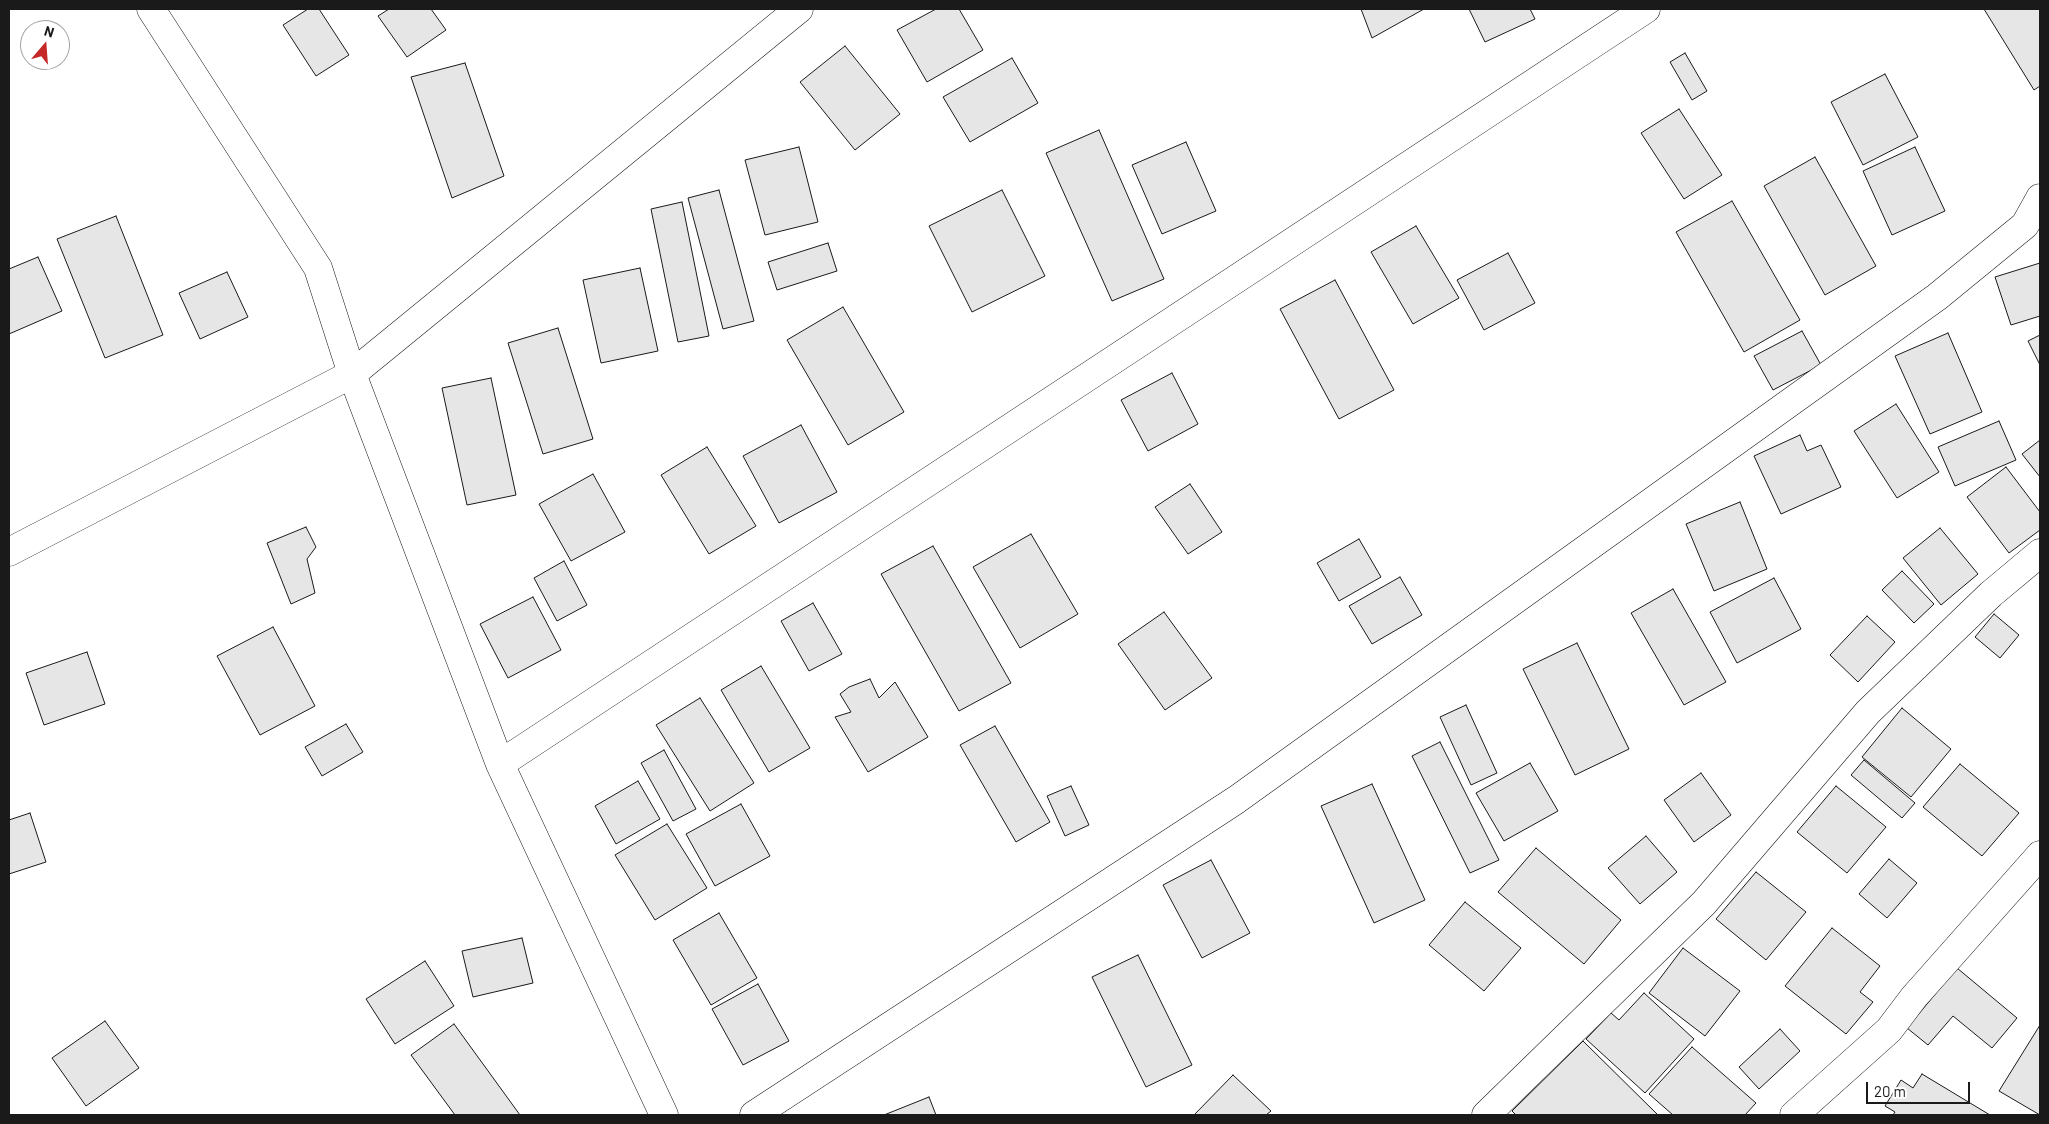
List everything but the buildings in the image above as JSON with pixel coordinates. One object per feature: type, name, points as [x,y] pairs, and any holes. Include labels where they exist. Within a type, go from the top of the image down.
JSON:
[{"type":"street","points":[[152,9],[318,268],[352,374],[500,764],[664,1115]]},
{"type":"street","points":[[9,552],[352,374],[799,9]]},
{"type":"street","points":[[500,764],[1646,9]]},
{"type":"street","points":[[754,1115],[1244,794],[1937,297],[2025,225],[2040,198]]},
{"type":"street","points":[[1486,1115],[1704,903],[1868,712],[1991,594],[2040,553]]},
{"type":"street","points":[[1794,1115],[1889,1030],[1914,997],[2040,855]]}]
